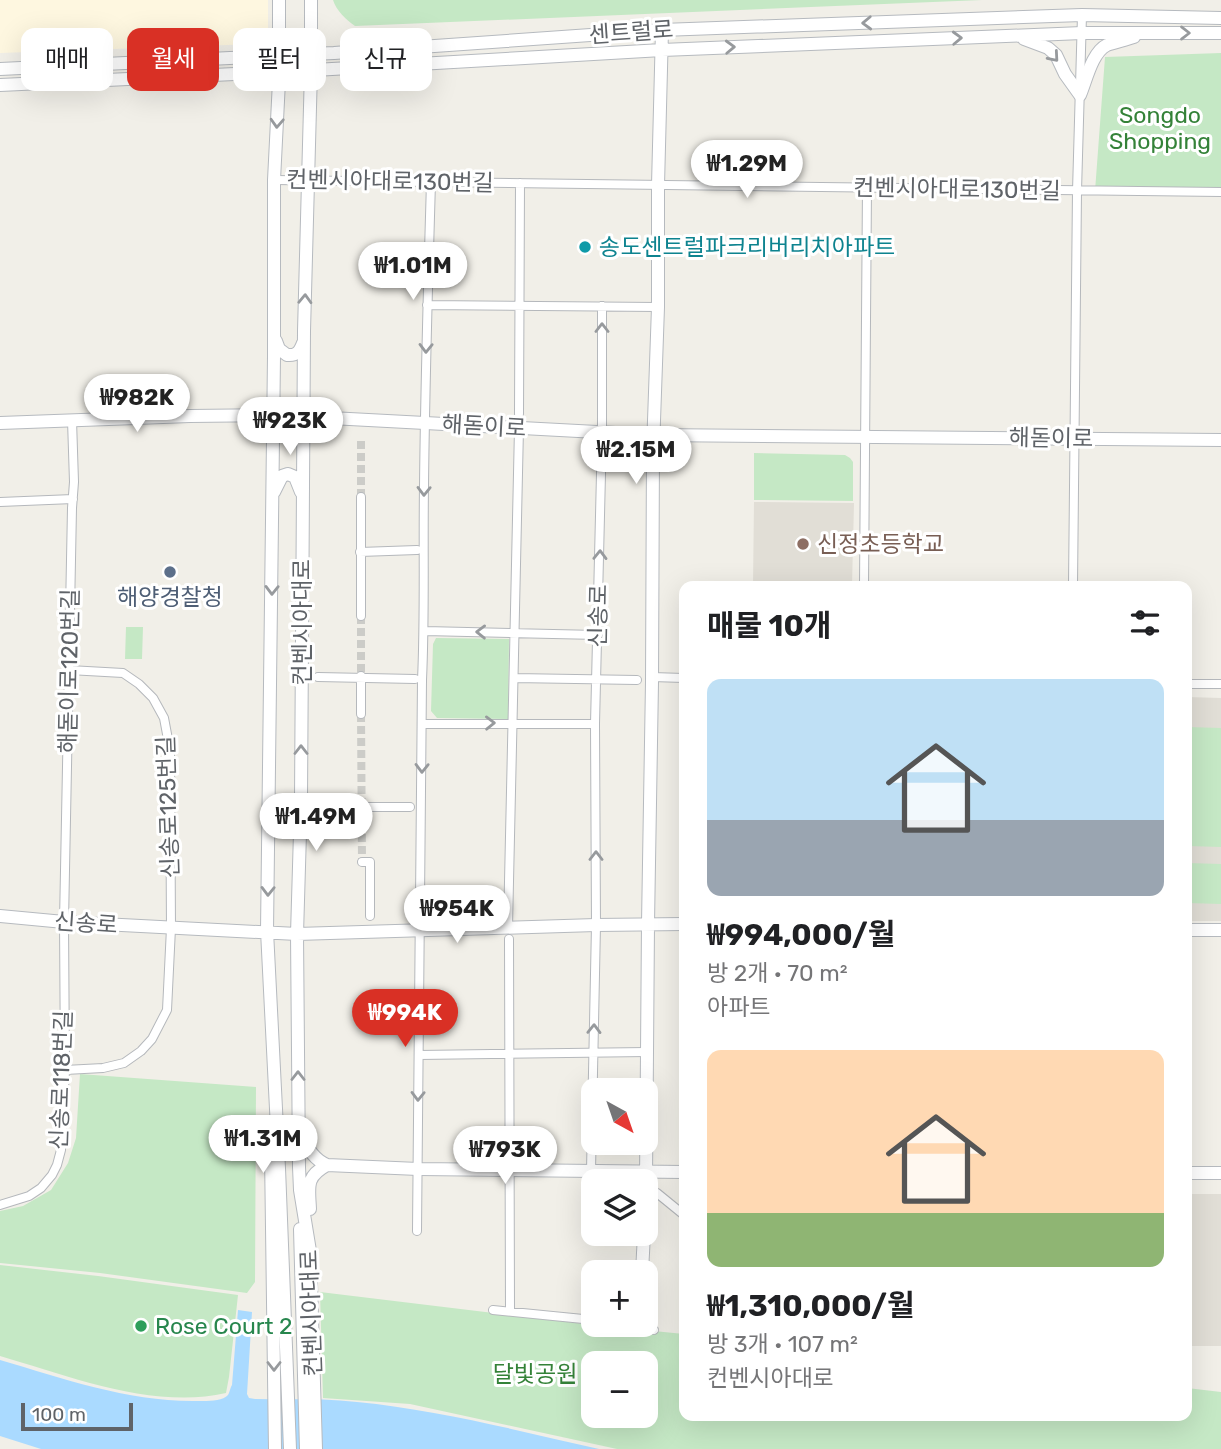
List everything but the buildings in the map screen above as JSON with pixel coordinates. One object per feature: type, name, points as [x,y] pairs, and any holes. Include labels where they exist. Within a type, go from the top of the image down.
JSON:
[{"type":"main road","name":"컨벤시아대로","points":[[279,0],[279,28]]},
{"type":"main road","name":"컨벤시아대로","points":[[311,0],[311,28]]},
{"type":"main road","name":"센트럴로","points":[[326,53],[663,30],[1082,15],[1221,18]]},
{"type":"main road","points":[[646,1169],[653,435],[663,30]]},
{"type":"main road","name":"센트럴로","points":[[326,69],[662,50],[1082,33],[1221,33]]},
{"type":"main road","points":[[1080,95],[1094,57],[1099,51],[1107,45],[1146,33]]},
{"type":"main road","points":[[1014,36],[1037,43],[1056,55],[1080,95]]},
{"type":"main road","name":"센트럴로","points":[[0,69],[233,57]]},
{"type":"main road","name":"센트럴로","points":[[0,85],[233,74]]},
{"type":"main road","name":"컨벤시아대로","points":[[278,91],[274,180],[274,415],[267,932],[273,1060],[281,1395]]},
{"type":"main road","name":"컨벤시아대로","points":[[309,1394],[300,1190],[297,934],[301,799],[304,331],[311,91]]},
{"type":"main road","points":[[274,334],[279,349],[292,355],[300,350],[304,331]]},
{"type":"main road","name":"해돋이로","points":[[0,423],[274,415],[653,435],[1221,440]]},
{"type":"main road","points":[[272,499],[282,476],[290,474],[299,484],[303,501]]},
{"type":"main road","name":"신송로","points":[[0,916],[64,922],[297,934],[420,930],[508,933],[596,925],[679,924]]},
{"type":"main road","points":[[1192,930],[1221,930]]},
{"type":"main road","points":[[299,1131],[317,1161],[327,1166],[581,1171]]},
{"type":"main road","points":[[310,1251],[309,1183],[317,1171],[327,1166]]},
{"type":"main road","points":[[658,1175],[679,1173]]},
{"type":"main road","points":[[1192,1173],[1221,1173]]},
{"type":"main road","name":"컨벤시아대로","points":[[300,1190],[310,1251],[306,1290]]},
{"type":"main road","points":[[306,1449],[309,1394]]},
{"type":"main road","points":[[309,1394],[316,1449]]},
{"type":"main road","points":[[275,1449],[281,1395]]},
{"type":"main road","points":[[281,1395],[290,1449]]},
{"type":"street","points":[[1073,581],[1077,191],[1082,15]]},
{"type":"street","name":"컨벤시아대로130번길","points":[[274,180],[1221,192]]},
{"type":"street","points":[[416,1231],[430,182]]},
{"type":"street","points":[[519,414],[520,183]]},
{"type":"street","points":[[864,581],[867,187]]},
{"type":"street","points":[[427,305],[658,307]]},
{"type":"street","name":"신송로","points":[[596,925],[602,306]]},
{"type":"street","name":"해돋이로120번길","points":[[64,922],[74,464],[72,420]]},
{"type":"street","points":[[510,1311],[508,933],[519,428]]},
{"type":"street","points":[[361,496],[361,616]]},
{"type":"street","points":[[0,502],[73,499]]},
{"type":"street","points":[[360,552],[417,550]]},
{"type":"street","points":[[425,631],[598,635]]},
{"type":"street","name":"신송로125번길","points":[[69,670],[123,673],[153,698],[164,718],[170,750],[171,928]]},
{"type":"street","points":[[361,673],[361,713]]},
{"type":"street","points":[[318,677],[415,680]]},
{"type":"street","points":[[652,677],[679,678]]},
{"type":"street","points":[[514,678],[637,680]]},
{"type":"street","points":[[1192,684],[1221,684]]},
{"type":"street","points":[[422,724],[596,724]]},
{"type":"street","points":[[361,807],[410,807]]},
{"type":"street","points":[[362,862],[370,862],[370,916]]},
{"type":"street","name":"신송로118번길","points":[[0,1205],[29,1196],[41,1188],[57,1165],[62,1140],[65,1070],[64,922]]},
{"type":"street","points":[[591,1169],[596,925]]},
{"type":"street","points":[[65,1070],[103,1068],[124,1063],[152,1040],[167,1010],[171,928]]},
{"type":"street","points":[[419,1055],[647,1052]]},
{"type":"street","points":[[658,1193],[679,1211]]},
{"type":"street","points":[[494,1310],[581,1319]]},
{"type":"shaded area","points":[[0,0],[268,0],[268,28],[233,28],[233,45],[219,45],[219,28],[127,28],[127,49],[113,49],[113,28],[21,28],[21,52],[0,53]]},
{"type":"shaded area","name":"신정초등학교","points":[[754,502],[854,503],[852,581],[753,581]]},
{"type":"shaded area","points":[[1192,697],[1221,698],[1221,921],[1192,921]]},
{"type":"shaded area","points":[[1192,1194],[1221,1194],[1221,1346],[1192,1346]]},
{"type":"green space","points":[[333,0],[982,0],[355,26],[336,7]]},
{"type":"green space","name":"Songdo Shopping","points":[[1221,53],[1221,188],[1095,191],[1105,57]]},
{"type":"green space","points":[[754,453],[845,455],[853,462],[853,501],[754,500]]},
{"type":"green space","points":[[126,627],[143,627],[142,659],[125,659]]},
{"type":"green space","points":[[436,638],[509,639],[508,719],[437,718],[431,711],[433,644]]},
{"type":"green space","points":[[1192,727],[1221,728],[1221,847],[1192,846]]},
{"type":"green space","points":[[1192,863],[1221,864],[1221,904],[1192,903]]},
{"type":"green space","points":[[80,1074],[256,1087],[255,1282],[247,1293],[100,1273],[0,1263],[0,1211],[23,1206],[51,1190],[68,1163],[76,1138]]},
{"type":"green space","points":[[0,1265],[238,1295],[226,1393],[198,1397],[141,1394],[83,1381],[0,1356]]},
{"type":"green space","name":"달빛공원","points":[[320,1292],[581,1324],[581,1337],[658,1337],[658,1331],[679,1334],[679,1421],[1192,1421],[1192,1389],[1221,1392],[1221,1449],[617,1449],[410,1404],[323,1398]]},
{"type":"water","points":[[238,1310],[252,1312],[247,1394],[249,1398],[332,1400],[418,1410],[599,1449],[41,1449],[0,1436],[0,1360],[73,1382],[147,1398],[204,1401],[225,1397],[232,1385]]},
{"type":"tunnel","points":[[361,440],[361,497]]},
{"type":"tunnel","points":[[361,616],[361,673]]},
{"type":"tunnel","points":[[361,714],[362,862]]},
{"type":"place","name":"송도센트럴파크리버리치아파트","points":[[585,247]]},
{"type":"place","name":"신정초등학교","points":[[803,544]]},
{"type":"place","name":"해양경찰청","points":[[170,572]]},
{"type":"place","name":"Rose Court 2","points":[[141,1326]]}]
